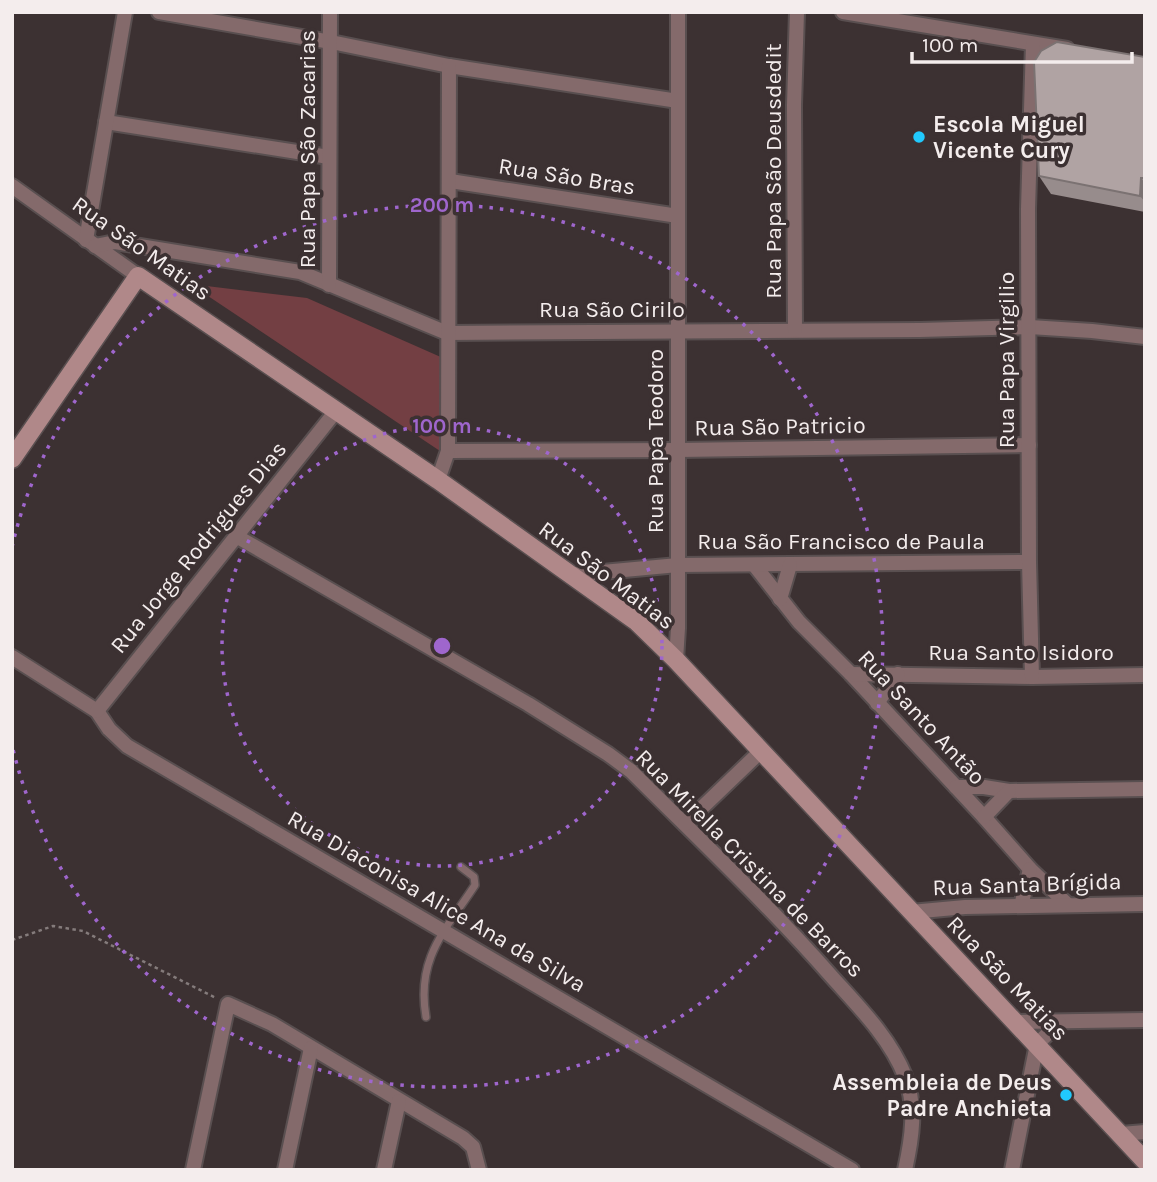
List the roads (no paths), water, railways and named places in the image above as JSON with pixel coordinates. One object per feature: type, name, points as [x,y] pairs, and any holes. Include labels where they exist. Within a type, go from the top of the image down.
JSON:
[{"type":"street","points":[[90,243],[106,122],[125,12]]},
{"type":"street","points":[[159,12],[449,66],[678,102]]},
{"type":"street","name":"Rua Papa São Zacarias","points":[[329,285],[330,12]]},
{"type":"street","name":"Rua Papa Teodoro","points":[[676,660],[679,450],[678,12]]},
{"type":"street","name":"Rua Papa São Deusdedit","points":[[795,330],[794,105],[797,12]]},
{"type":"street","points":[[843,12],[1083,51]]},
{"type":"street","name":"Rua Papa Virgilio","points":[[1032,677],[1028,562],[1028,209],[1033,44]]},
{"type":"street","points":[[438,480],[449,451],[449,66]]},
{"type":"street","points":[[106,122],[329,157]]},
{"type":"street","name":"Rua São Bras","points":[[450,181],[678,216]]},
{"type":"street","name":"Rua São Matias","points":[[12,186],[90,243],[438,480],[637,622],[676,660],[1142,1154]]},
{"type":"street","name":"Rua São Cirilo","points":[[90,243],[115,242],[300,272],[447,333],[1030,327],[1145,337]]},
{"type":"street","points":[[12,459],[138,276]]},
{"type":"street","name":"Rua Jorge Rodrigues Dias","points":[[97,711],[336,411]]},
{"type":"street","name":"Rua São Patricio","points":[[449,451],[1028,445]]},
{"type":"street","name":"Rua Mirella Cristina de Barros","points":[[236,536],[505,691],[631,771],[798,938],[889,1044],[905,1076],[912,1104],[913,1136],[905,1170]]},
{"type":"street","name":"Rua São Francisco de Paula","points":[[570,575],[678,565],[1028,562]]},
{"type":"street","points":[[780,599],[790,565]]},
{"type":"street","name":"Rua Santo Antão","points":[[755,566],[799,622],[851,674],[1030,869],[1067,904]]},
{"type":"street","name":"Rua Diaconisa Alice Ana da Silva","points":[[12,657],[97,711],[109,729],[127,746],[852,1170]]},
{"type":"street","name":"Rua Santo Isidoro","points":[[851,674],[1032,677],[1145,675]]},
{"type":"street","name":"Rua Santo Isidoro","points":[[877,703],[898,674]]},
{"type":"street","points":[[685,824],[761,751]]},
{"type":"street","points":[[956,787],[984,787],[1009,791],[1145,789]]},
{"type":"street","points":[[984,817],[1009,791]]},
{"type":"street","points":[[1021,906],[1030,869]]},
{"type":"street","name":"Rua Santa Brígida","points":[[911,912],[937,908],[1145,904]]},
{"type":"street","points":[[192,1170],[228,1004],[272,1024],[463,1138],[473,1147],[479,1170]]},
{"type":"street","points":[[1015,1022],[1145,1020]]},
{"type":"street","points":[[1012,1170],[1037,1044],[1059,1023]]},
{"type":"street","points":[[285,1170],[311,1048]]},
{"type":"street","points":[[384,1170],[399,1101]]},
{"type":"street","points":[[1121,1134],[1145,1132]]},
{"type":"lane","points":[[426,1017],[423,992],[432,949],[475,885],[474,877],[461,867]]},
{"type":"place","name":"Escola Miguel Vicente Cury","points":[[919,137]]},
{"type":"place","name":"Assembleia de Deus Padre Anchieta","points":[[1066,1095]]}]
